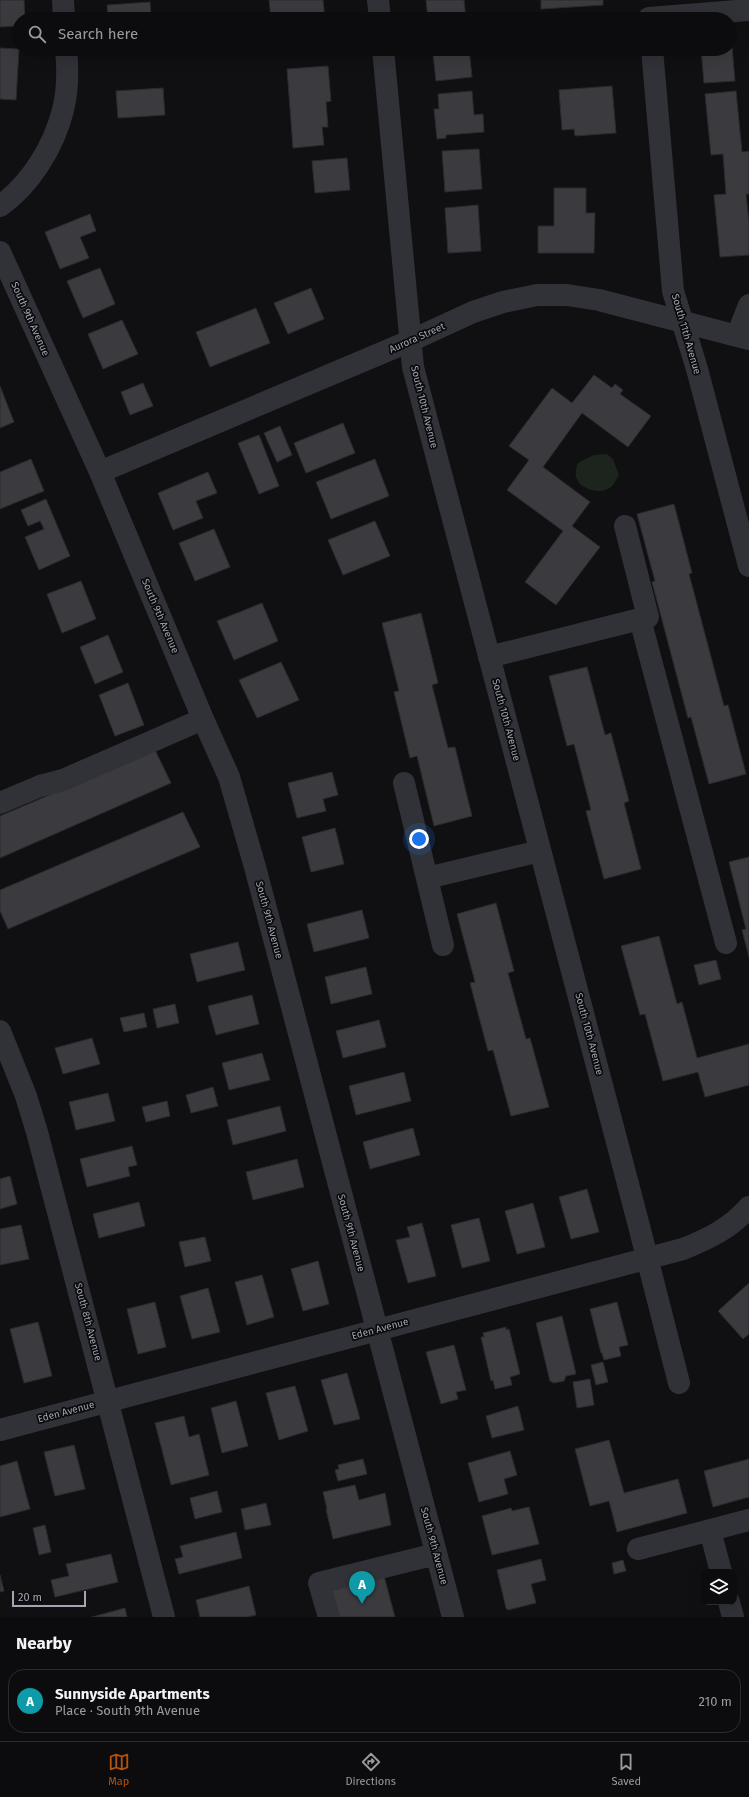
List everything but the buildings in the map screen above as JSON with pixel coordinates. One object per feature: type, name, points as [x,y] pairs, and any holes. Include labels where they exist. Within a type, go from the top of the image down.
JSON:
[{"type":"street","points":[[63,0],[64,12]]},
{"type":"street","points":[[378,0],[379,12]]},
{"type":"street","points":[[649,12],[749,10]]},
{"type":"street","points":[[0,206],[25,183],[43,158],[55,131],[63,110],[68,73],[67,56]]},
{"type":"street","name":"South 10th Avenue","points":[[384,56],[412,367],[648,1258],[678,1383]]},
{"type":"street","name":"South 11th Avenue","points":[[653,56],[673,291],[697,369],[749,566]]},
{"type":"street","name":"South 9th Avenue","points":[[0,252],[100,472],[203,719],[229,777],[239,806],[452,1617]]},
{"type":"street","name":"Aurora Street","points":[[100,472],[410,342],[473,312],[503,302],[537,294],[567,295],[599,300],[743,337]]},
{"type":"street","points":[[743,337],[749,305]]},
{"type":"street","points":[[489,657],[648,617],[625,526]]},
{"type":"street","points":[[640,619],[726,943]]},
{"type":"street","points":[[0,803],[40,786],[63,780],[203,719]]},
{"type":"street","points":[[404,783],[443,945]]},
{"type":"street","points":[[427,878],[540,851]]},
{"type":"street","name":"South 8th Avenue","points":[[0,1031],[26,1096],[32,1117],[164,1617]]},
{"type":"street","name":"Eden Avenue","points":[[0,1430],[683,1249],[706,1240],[725,1228],[749,1207]]},
{"type":"street","points":[[638,1549],[749,1520]]},
{"type":"street","points":[[710,1530],[720,1569]]},
{"type":"street","points":[[328,1617],[319,1583],[436,1554]]},
{"type":"street","points":[[730,1605],[733,1617]]},
{"type":"shaded area","points":[[607,454],[613,459],[619,475],[613,485],[608,489],[594,491],[581,484],[577,479],[576,474],[578,463],[594,455]]},
{"type":"place","name":"Sunnyside Apartments","points":[[362,1604]]}]
